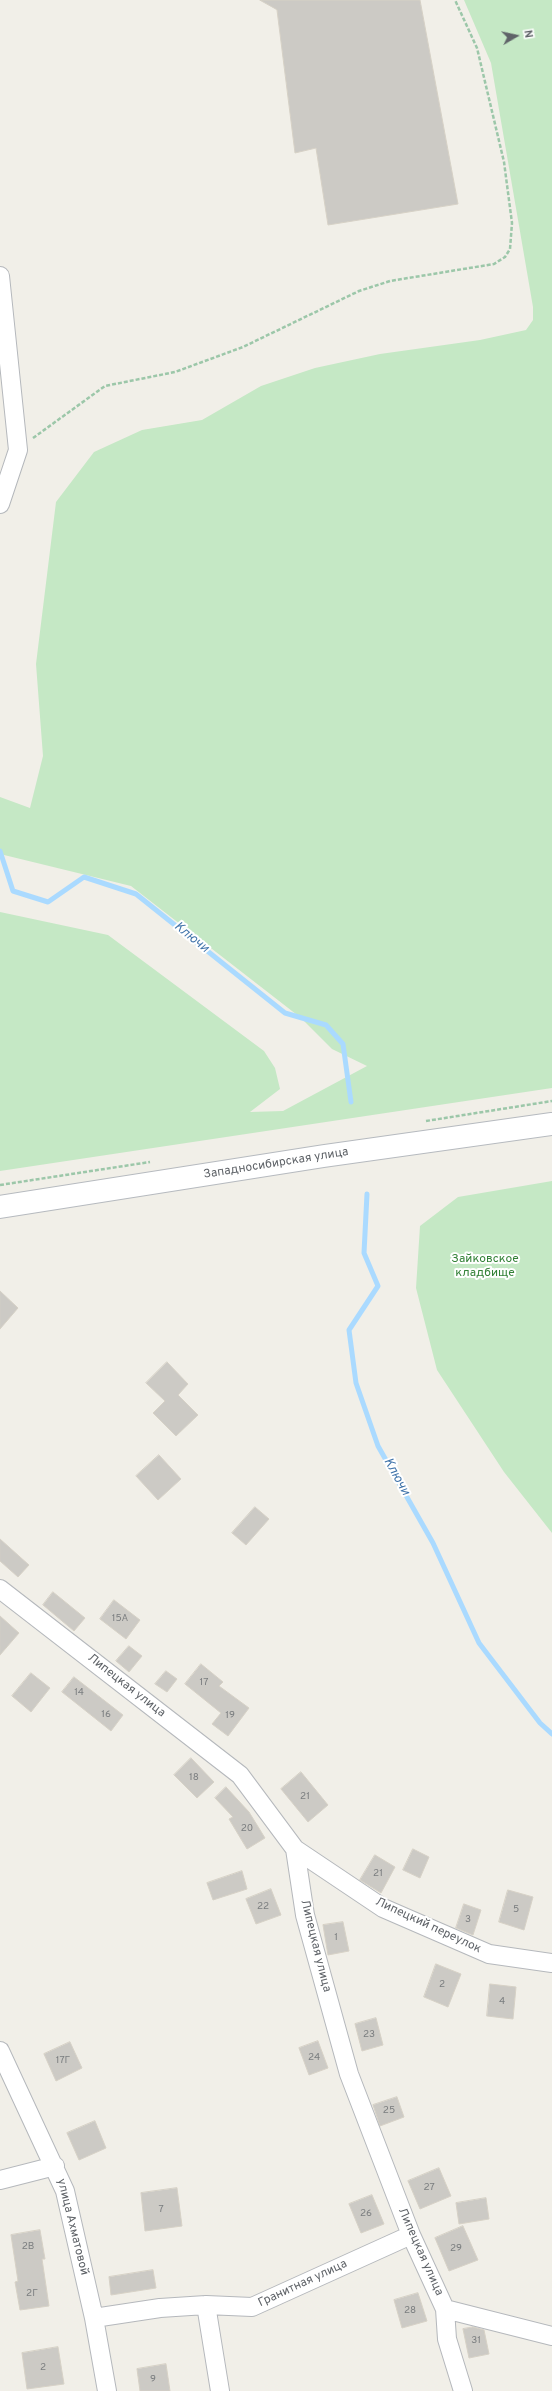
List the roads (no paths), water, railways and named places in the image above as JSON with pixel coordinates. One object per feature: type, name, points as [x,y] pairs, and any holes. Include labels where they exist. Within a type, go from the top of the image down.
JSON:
[{"type":"main road","name":"Западносибирская улица","points":[[0,1207],[324,1156],[552,1124]]},
{"type":"street","points":[[0,276],[18,450],[0,504]]},
{"type":"street","name":"Липецкая улица","points":[[0,1589],[240,1775],[295,1850],[305,1915],[349,2074],[411,2235],[445,2309],[447,2340],[463,2391]]},
{"type":"street","name":"Липецкий переулок","points":[[295,1850],[383,1908],[489,1954],[552,1963]]},
{"type":"street","name":"улица Ахматовой","points":[[0,2051],[55,2166],[65,2191],[94,2318],[107,2391]]},
{"type":"street","points":[[0,2180],[55,2166]]},
{"type":"street","name":"Гранитная улица","points":[[94,2318],[160,2308],[206,2305],[252,2308],[411,2235]]},
{"type":"street","points":[[206,2305],[220,2391]]},
{"type":"street","points":[[445,2309],[552,2336]]},
{"type":"waterway","name":"Ключи","points":[[0,851],[13,891],[48,902],[84,877],[136,894],[285,1013],[326,1025],[343,1044],[351,1102]]},
{"type":"waterway","name":"Ключи","points":[[367,1194],[364,1253],[378,1286],[349,1330],[356,1383],[378,1446],[433,1543],[479,1643],[540,1723],[552,1734]]},
{"type":"park label","name":"Зайковское кладбище","points":[[485,1267]]}]
